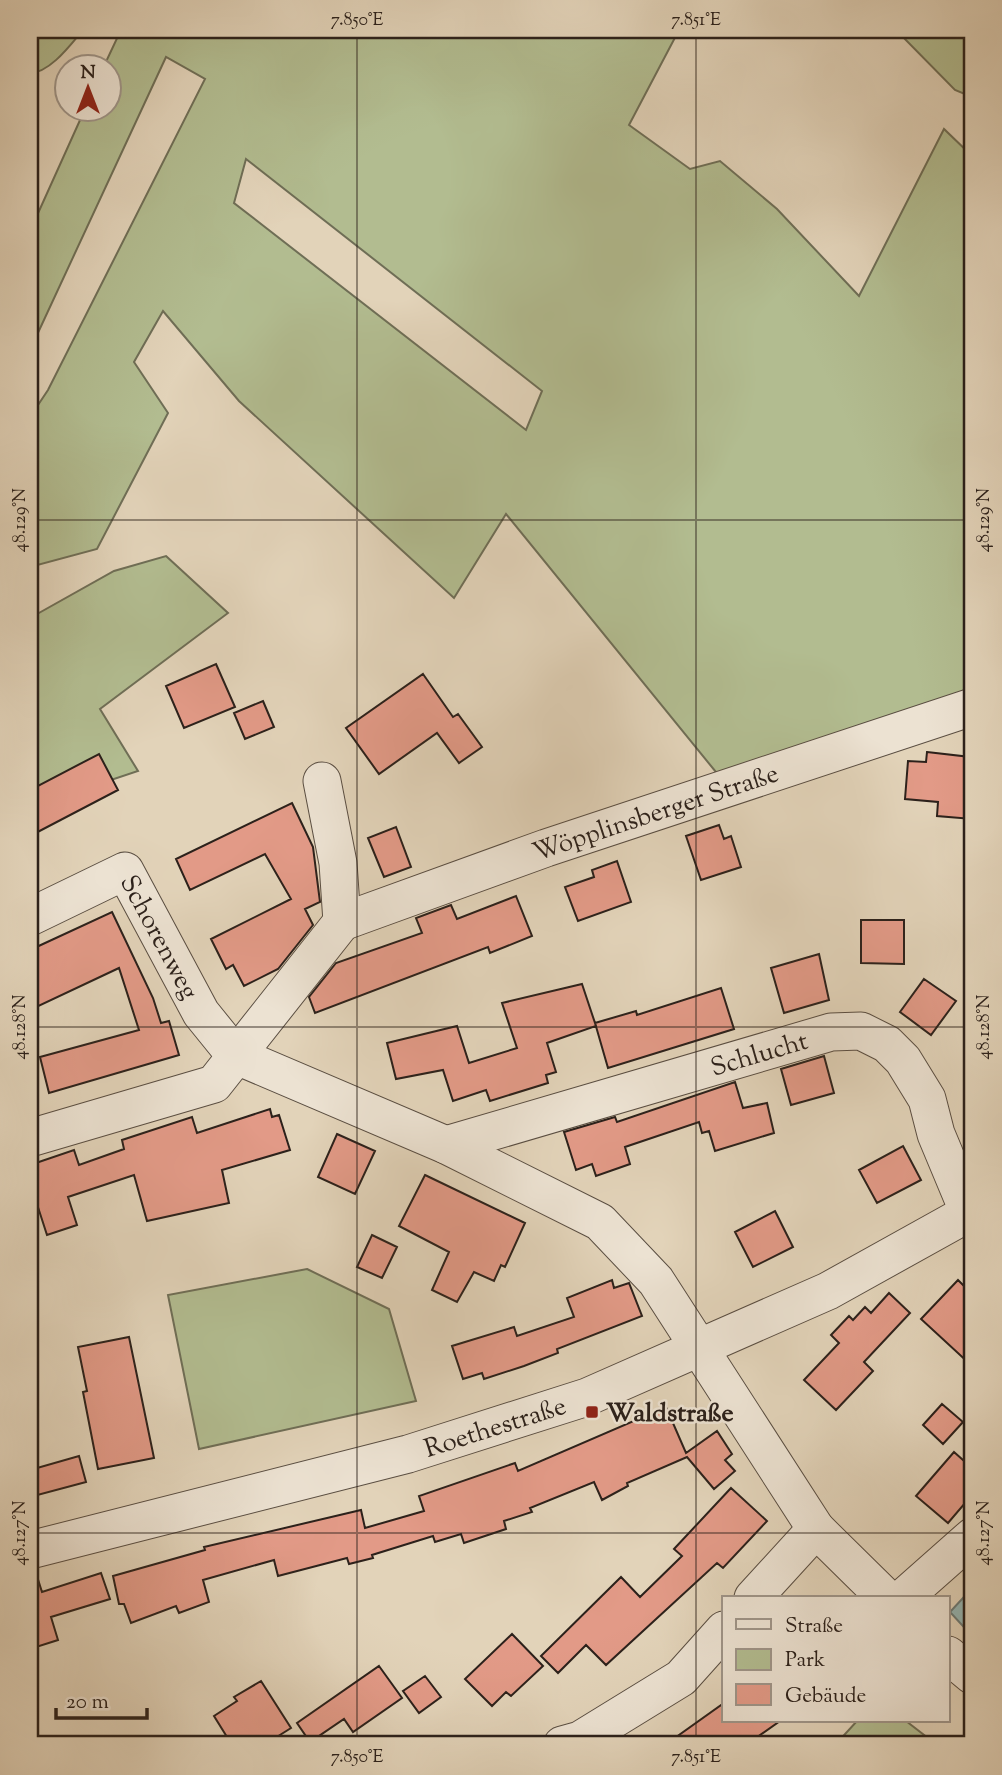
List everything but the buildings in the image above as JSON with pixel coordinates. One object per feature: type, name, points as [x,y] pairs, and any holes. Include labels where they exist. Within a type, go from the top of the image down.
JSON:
[{"type":"street","name":"Wöpplinsberger Straße","points":[[342,922],[546,848],[972,707]]},
{"type":"street","points":[[30,1138],[214,1084],[342,922],[338,863],[322,781]]},
{"type":"street","name":"Schorenweg","points":[[30,916],[125,871],[201,1013],[235,1055]]},
{"type":"street","name":"Schlucht","points":[[446,1145],[817,1035],[860,1031],[887,1044],[902,1060],[927,1099],[936,1133],[971,1212]]},
{"type":"street","points":[[235,1055],[446,1145],[600,1222],[656,1281],[816,1529],[884,1596]]},
{"type":"street","name":"Roethestraße","points":[[30,1550],[408,1454],[587,1398],[828,1291],[971,1212]]},
{"type":"street","points":[[755,1596],[816,1529]]},
{"type":"street","points":[[905,1596],[972,1537]]},
{"type":"street","points":[[562,1745],[580,1740],[681,1678],[722,1632]]},
{"type":"street","points":[[950,1657],[972,1675]]},
{"type":"green space","points":[[30,30],[83,30],[64,52],[52,52],[52,63],[38,72],[30,73]]},
{"type":"green space","points":[[118,30],[679,30],[629,125],[690,169],[720,161],[777,209],[859,296],[944,129],[972,156],[972,695],[720,777],[506,514],[454,598],[239,401],[163,311],[134,362],[168,413],[97,549],[30,567],[30,417],[48,390],[205,79],[166,57],[30,350],[30,231],[79,122],[122,122],[122,52],[111,52],[120,32]],"holes":[[[246,159],[542,391],[526,430],[234,203]]]},
{"type":"green space","points":[[896,30],[972,30],[972,97],[955,90]]},
{"type":"green space","points":[[166,556],[228,613],[100,709],[138,771],[30,807],[30,618],[114,571]]},
{"type":"green space","points":[[307,1269],[389,1309],[416,1401],[199,1449],[168,1295]]},
{"type":"green space","points":[[856,1722],[907,1722],[937,1745],[835,1745]]},
{"type":"water","points":[[963,1598],[972,1606],[972,1636],[950,1612]]},
{"type":"place","name":"Waldstraße","points":[[592,1412]]}]
